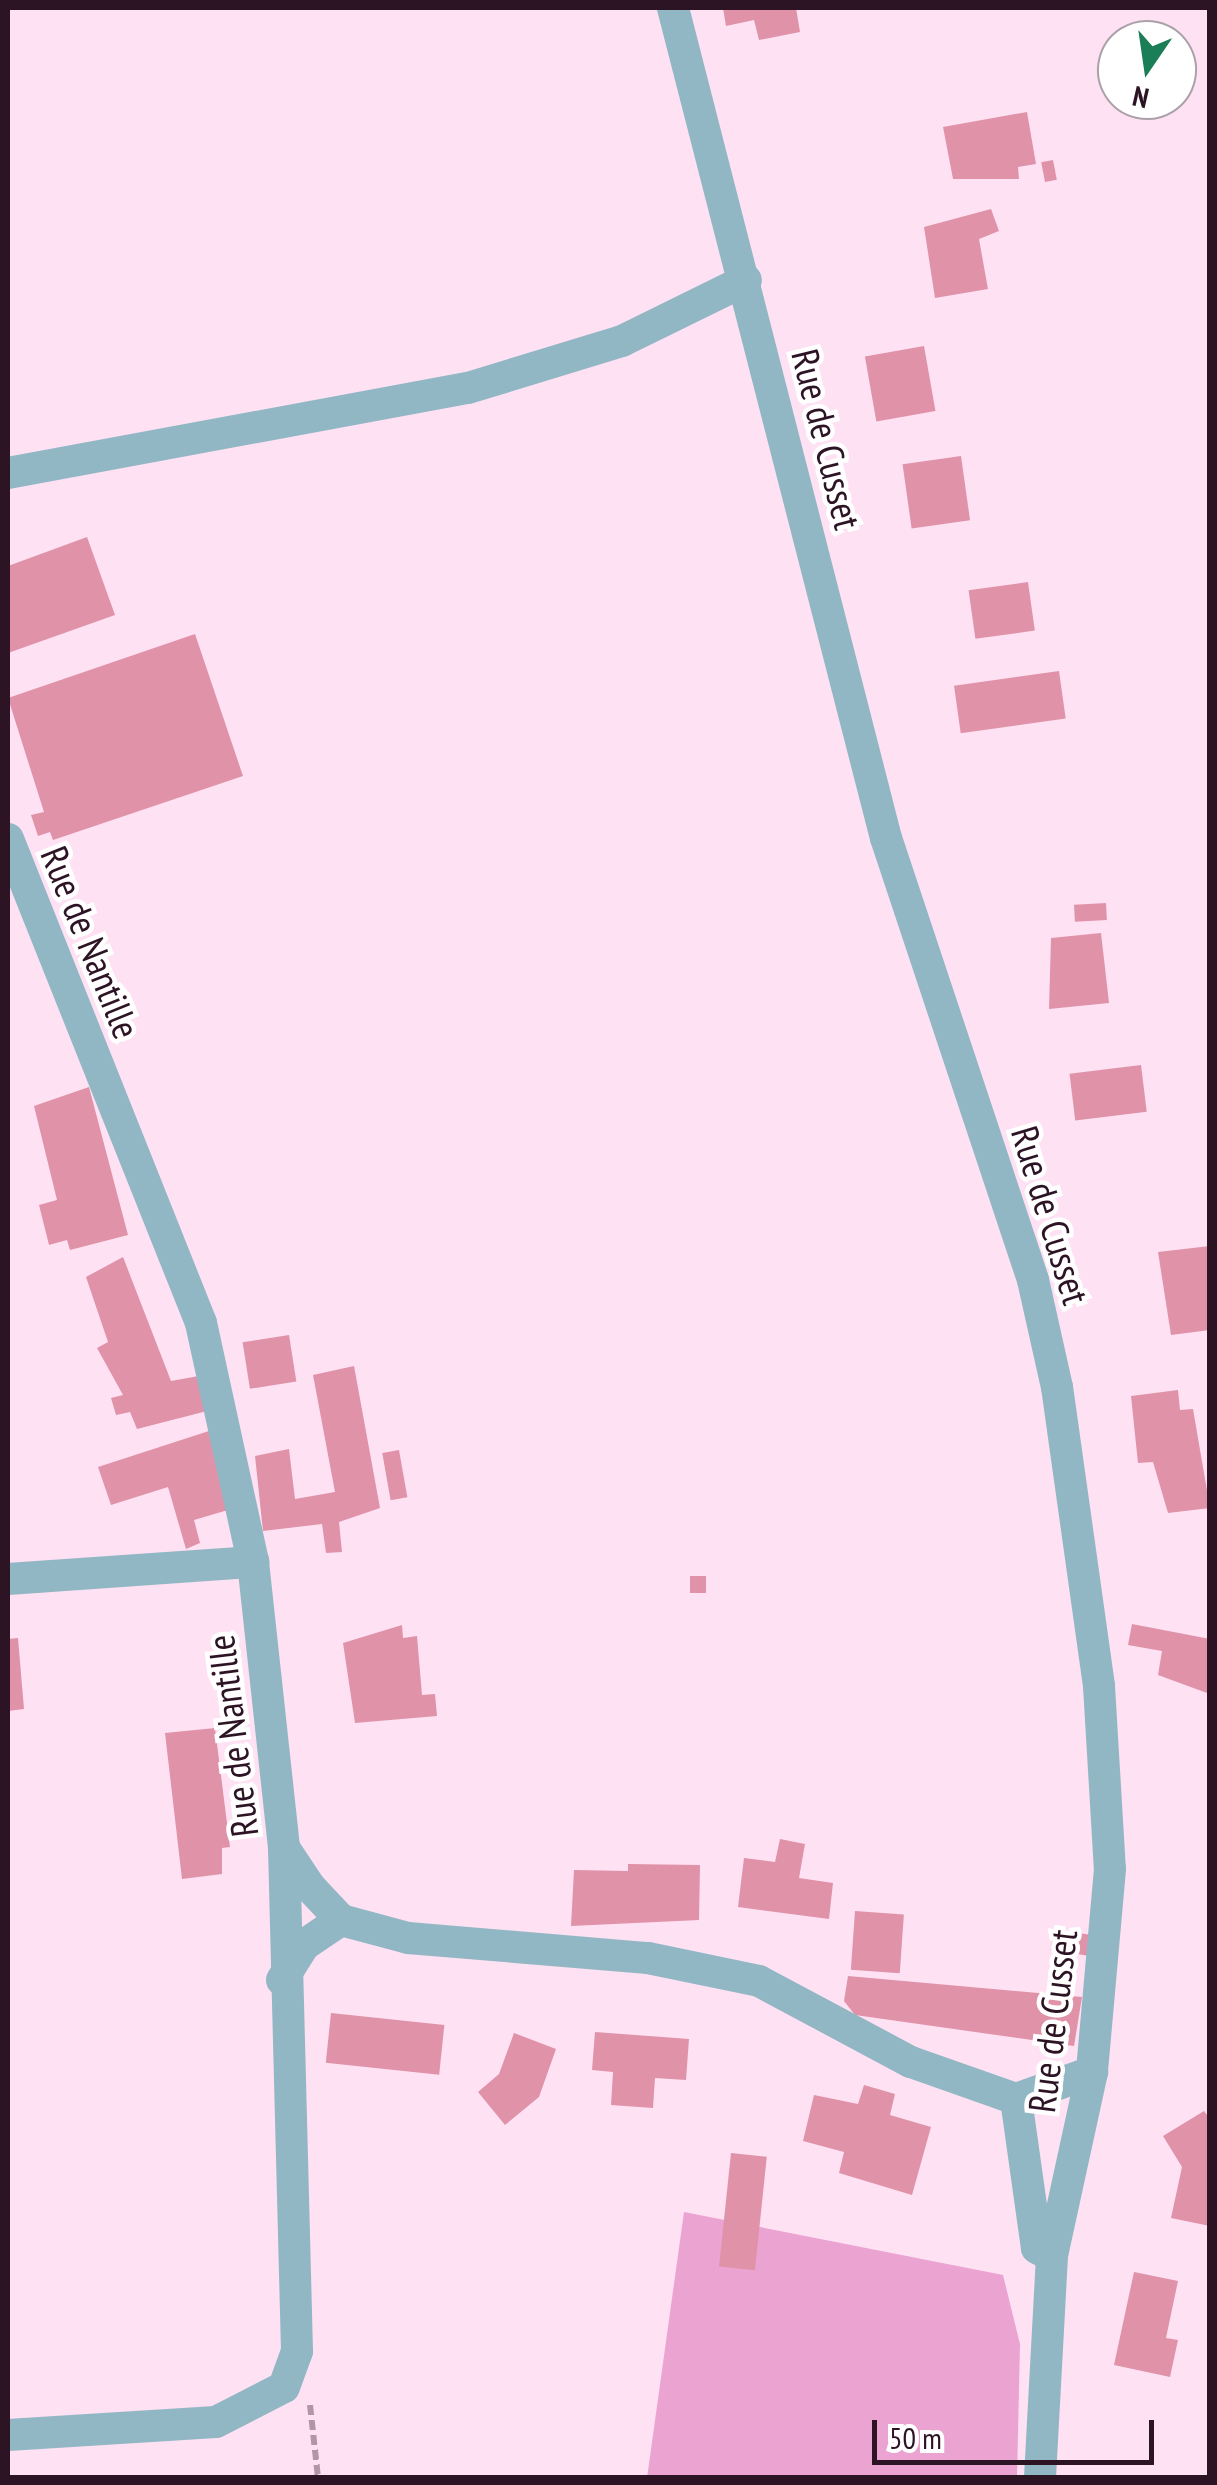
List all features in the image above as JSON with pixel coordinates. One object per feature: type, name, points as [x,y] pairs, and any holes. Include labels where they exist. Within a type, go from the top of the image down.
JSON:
[{"type":"street","name":"Rue de Cusset","points":[[673,8],[746,280],[886,838],[1034,1280],[1057,1387],[1099,1686],[1110,1869],[1092,2072],[1052,2256],[1040,2478]]},
{"type":"street","points":[[8,473],[468,388],[622,341],[746,280]]},
{"type":"street","name":"Rue de Nantille","points":[[8,839],[202,1322],[253,1562],[284,1848],[341,1920]]},
{"type":"street","points":[[8,1579],[253,1562]]},
{"type":"street","points":[[8,2435],[216,2422],[284,2386],[297,2351],[282,1980],[284,1848]]},
{"type":"street","points":[[282,1980],[304,1946],[341,1920],[408,1938],[648,1958],[759,1981],[910,2062],[1016,2099],[1092,2072]]},
{"type":"street","points":[[1016,2099],[1037,2248],[1052,2256]]},
{"type":"shaded area","points":[[684,2212],[1003,2275],[1020,2344],[1017,2477],[647,2478]]},
{"type":"building","points":[[723,8],[796,8],[800,32],[759,40],[754,20],[726,26]]},
{"type":"building","points":[[1027,112],[1036,164],[1018,167],[1019,179],[953,179],[943,127]]},
{"type":"building","points":[[1053,160],[1057,180],[1045,182],[1041,162]]},
{"type":"building","points":[[991,209],[999,231],[979,239],[988,289],[935,298],[924,227]]},
{"type":"building","points":[[924,346],[935,411],[876,421],[865,356]]},
{"type":"building","points":[[961,456],[970,520],[912,529],[903,464]]},
{"type":"building","points":[[87,537],[115,615],[8,653],[8,566]]},
{"type":"building","points":[[1028,582],[1035,631],[975,639],[969,590]]},
{"type":"building","points":[[195,634],[243,776],[53,840],[50,832],[38,836],[31,815],[44,812],[8,698]]},
{"type":"building","points":[[1059,671],[1066,719],[961,733],[954,686]]},
{"type":"building","points":[[1106,903],[1107,920],[1075,922],[1074,905]]},
{"type":"building","points":[[1101,933],[1109,1003],[1049,1009],[1051,938]]},
{"type":"building","points":[[1141,1065],[1147,1112],[1075,1120],[1070,1074]]},
{"type":"building","points":[[89,1087],[128,1235],[70,1250],[67,1240],[49,1245],[39,1205],[57,1200],[34,1106]]},
{"type":"building","points":[[1210,1246],[1210,1330],[1171,1335],[1158,1252]]},
{"type":"building","points":[[123,1257],[171,1381],[204,1375],[211,1410],[137,1429],[130,1412],[116,1415],[111,1398],[123,1395],[97,1348],[108,1342],[86,1277]]},
{"type":"building","points":[[289,1335],[296,1381],[250,1389],[243,1342]]},
{"type":"building","points":[[354,1366],[380,1508],[339,1522],[342,1552],[326,1553],[322,1524],[263,1531],[255,1456],[289,1449],[295,1499],[335,1492],[313,1375]]},
{"type":"building","points":[[1178,1390],[1180,1410],[1193,1409],[1210,1508],[1168,1513],[1153,1462],[1138,1463],[1131,1396]]},
{"type":"building","points":[[212,1430],[228,1510],[194,1520],[200,1543],[186,1549],[168,1487],[111,1505],[98,1467]]},
{"type":"building","points":[[399,1450],[407,1497],[391,1500],[382,1453]]},
{"type":"building","points":[[690,1576],[706,1576],[706,1593],[690,1593]]},
{"type":"building","points":[[1132,1624],[1210,1639],[1207,1693],[1158,1675],[1162,1651],[1128,1645]]},
{"type":"building","points":[[402,1625],[403,1638],[417,1636],[422,1695],[435,1694],[437,1716],[355,1723],[343,1643]]},
{"type":"building","points":[[18,1638],[24,1709],[8,1711],[8,1639]]},
{"type":"building","points":[[215,1728],[230,1847],[222,1848],[222,1874],[182,1879],[165,1733]]},
{"type":"building","points":[[780,1839],[805,1844],[799,1878],[833,1883],[829,1919],[738,1907],[744,1858],[775,1862]]},
{"type":"building","points":[[628,1864],[700,1865],[699,1920],[571,1926],[574,1870],[628,1871]]},
{"type":"building","points":[[855,1911],[904,1914],[900,1973],[851,1970]]},
{"type":"building","points":[[1054,1929],[1092,1935],[1088,1956],[1051,1950]]},
{"type":"building","points":[[848,1976],[1082,1997],[1074,2046],[855,2015],[844,2001]]},
{"type":"building","points":[[331,2013],[444,2025],[439,2075],[326,2063]]},
{"type":"building","points":[[595,2032],[689,2039],[686,2080],[655,2078],[653,2108],[611,2105],[613,2072],[592,2070]]},
{"type":"building","points":[[514,2033],[556,2049],[539,2097],[505,2125],[478,2092],[499,2074]]},
{"type":"building","points":[[864,2085],[895,2094],[890,2115],[931,2127],[912,2195],[839,2173],[844,2152],[803,2141],[814,2095],[858,2104]]},
{"type":"building","points":[[1204,2111],[1210,2119],[1210,2226],[1171,2218],[1182,2167],[1163,2136]]},
{"type":"building","points":[[731,2153],[767,2157],[755,2270],[719,2266]]},
{"type":"building","points":[[1134,2272],[1178,2281],[1166,2338],[1178,2340],[1170,2377],[1114,2365]]}]
